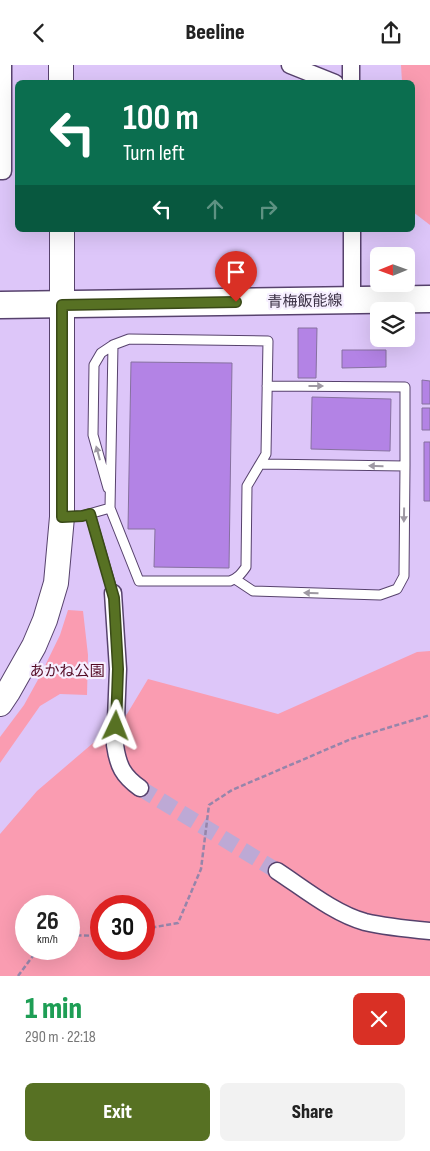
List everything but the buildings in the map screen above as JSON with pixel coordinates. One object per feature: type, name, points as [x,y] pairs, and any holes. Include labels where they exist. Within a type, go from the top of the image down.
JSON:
[{"type":"main road","name":"青梅飯能線","points":[[0,305],[430,299]]},
{"type":"street","points":[[0,171],[3,171],[3,65]]},
{"type":"street","points":[[61,65],[61,80]]},
{"type":"street","points":[[290,65],[327,80]]},
{"type":"street","points":[[351,65],[351,80]]},
{"type":"street","points":[[0,704],[34,646],[45,621],[56,583],[62,517],[62,232]]},
{"type":"street","points":[[352,232],[352,301]]},
{"type":"street","points":[[113,593],[118,669],[115,745],[120,767],[129,780],[140,788]]},
{"type":"street","points":[[277,871],[326,904],[363,921],[430,931]]},
{"type":"lane","points":[[129,339],[268,341],[266,454],[247,486],[246,567],[240,576],[235,579],[230,581],[139,581],[111,504],[93,435],[94,365],[101,353],[113,345],[129,339]]},
{"type":"lane","points":[[111,504],[113,345]]},
{"type":"lane","points":[[235,579],[253,591],[380,595],[398,589],[404,576],[405,387],[267,386]]},
{"type":"lane","points":[[260,464],[405,466]]},
{"type":"lane","points":[[62,517],[90,514],[111,504]]},
{"type":"lane","points":[[90,514],[113,593]]},
{"type":"path","points":[[155,927],[178,923],[201,869],[209,805],[232,790],[351,739],[430,715]]},
{"type":"path","points":[[18,976],[30,960]]},
{"type":"green space","points":[[401,65],[430,65],[430,225],[415,214],[415,80],[402,80]]},
{"type":"green space","name":"あかね公園","points":[[68,610],[83,611],[88,655],[87,695],[60,694],[40,706],[0,763],[0,737],[24,705],[40,676],[60,635]]},
{"type":"green space","points":[[430,651],[430,976],[0,976],[0,834],[37,791],[127,714],[148,679],[278,714],[417,652]]},
{"type":"tunnel","points":[[140,788],[277,871]]},
{"type":"route","points":[[116,726],[118,669],[113,593],[90,514],[62,517],[62,305],[236,302]]}]
